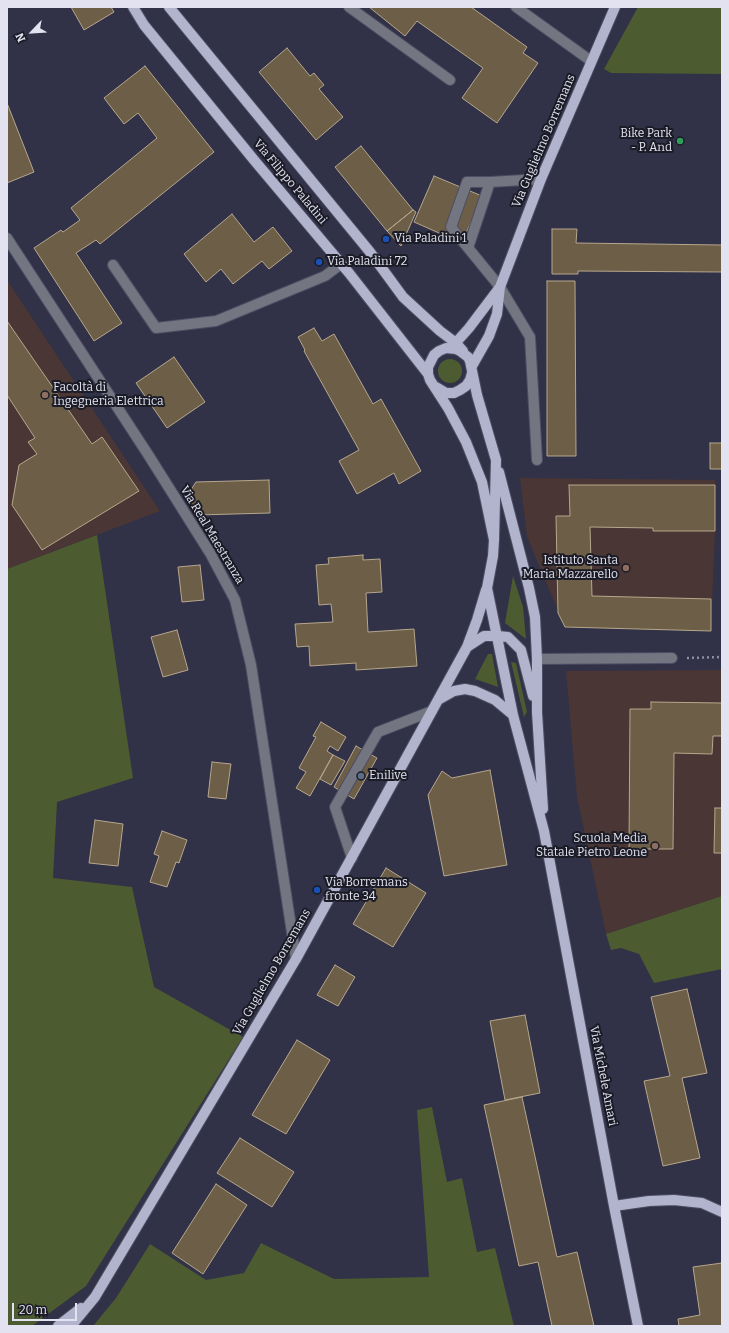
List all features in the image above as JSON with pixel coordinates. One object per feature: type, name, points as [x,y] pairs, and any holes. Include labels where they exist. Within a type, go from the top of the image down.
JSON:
[{"type":"main road","name":"Via Filippo Paladini","points":[[133,7],[148,30],[341,264],[428,374]]},
{"type":"main road","name":"Via Filippo Paladini","points":[[169,7],[370,252],[403,297],[453,346]]},
{"type":"main road","name":"Via Guglielmo Borremans","points":[[500,287],[541,179],[615,7]]},
{"type":"main road","points":[[494,540],[482,482],[472,455],[448,408],[430,380],[428,367],[434,355],[439,351],[453,346],[482,312],[500,287]]},
{"type":"main road","points":[[434,386],[446,393],[454,393],[466,386],[470,380],[470,365],[489,336],[497,314],[500,287]]},
{"type":"main road","points":[[453,346],[470,365],[496,460],[535,617],[537,712],[544,831]]},
{"type":"main road","points":[[494,540],[496,460]]},
{"type":"main road","name":"Via Guglielmo Borremans","points":[[95,1297],[296,959],[467,647],[487,588],[493,556],[494,540]]},
{"type":"main road","points":[[487,588],[513,715],[544,831]]},
{"type":"main road","points":[[467,647],[484,636],[508,637],[521,650],[537,712]]},
{"type":"main road","points":[[438,700],[454,691],[465,689],[475,691],[496,700],[513,715]]},
{"type":"main road","name":"Via Michele Amari","points":[[544,831],[638,1326]]},
{"type":"main road","points":[[614,1206],[649,1201],[674,1200],[702,1203],[722,1212]]},
{"type":"main road","points":[[58,1326],[95,1297]]},
{"type":"main road","points":[[71,1326],[95,1297]]},
{"type":"street","points":[[349,7],[450,80]]},
{"type":"street","points":[[516,7],[591,61]]},
{"type":"street","points":[[536,460],[530,337],[500,287],[451,227],[467,182],[541,179]]},
{"type":"street","points":[[468,248],[490,182]]},
{"type":"street","name":"Via Real Maestranza","points":[[7,238],[149,456],[210,553],[235,600],[251,665],[296,959]]},
{"type":"street","points":[[113,265],[156,328],[216,321],[325,276],[341,264]]},
{"type":"street","points":[[537,659],[672,658]]},
{"type":"street","points":[[352,858],[335,808],[378,732],[432,711]]},
{"type":"path","points":[[672,658],[722,657]]},
{"type":"shaded area","name":"Facoltà di Ingegneria Elettrica","points":[[7,280],[160,511],[7,569]]},
{"type":"shaded area","name":"Istituto Santa Maria Mazzarello","points":[[520,478],[715,480],[715,531],[711,631],[565,627],[527,537]]},
{"type":"shaded area","name":"Scuola Media Statale Pietro Leone","points":[[722,670],[722,896],[606,934],[577,797],[566,671]]},
{"type":"green space","points":[[638,7],[722,7],[722,74],[611,73],[604,69]]},
{"type":"green space","points":[[445,359],[455,359],[462,366],[462,376],[455,383],[445,383],[438,376],[438,366]]},
{"type":"green space","points":[[97,535],[133,778],[57,802],[53,878],[132,887],[154,987],[243,1037],[86,1286],[32,1326],[7,1326],[7,569]]},
{"type":"green space","points":[[513,576],[523,607],[526,639],[505,623]]},
{"type":"green space","points":[[488,654],[492,654],[498,687],[475,679]]},
{"type":"green space","points":[[511,662],[516,663],[527,712],[524,717]]},
{"type":"green space","points":[[722,896],[722,969],[654,983],[639,954],[621,948],[611,950],[606,934]]},
{"type":"green space","points":[[432,1107],[447,1182],[462,1178],[477,1252],[495,1248],[514,1326],[93,1326],[116,1298],[150,1244],[206,1280],[244,1273],[261,1243],[334,1279],[429,1277],[417,1110]]},
{"type":"building","points":[[71,7],[111,7],[114,12],[84,30]]},
{"type":"building","points":[[369,7],[471,7],[527,47],[523,53],[538,63],[497,123],[462,98],[483,68],[417,21],[405,36]]},
{"type":"building","points":[[287,48],[310,76],[314,73],[324,85],[319,89],[343,117],[316,140],[259,72]]},
{"type":"building","points":[[145,66],[214,152],[100,244],[96,240],[76,253],[122,323],[94,341],[34,248],[61,230],[63,232],[80,220],[71,208],[157,138],[138,113],[124,124],[104,98]]},
{"type":"building","points":[[7,103],[34,172],[7,183]]},
{"type":"building","points":[[361,146],[413,210],[387,231],[335,167]]},
{"type":"building","points":[[434,176],[482,196],[462,243],[414,222]]},
{"type":"building","points":[[413,210],[416,212],[401,246],[387,231]]},
{"type":"building","points":[[232,214],[254,242],[273,227],[292,251],[269,269],[262,261],[233,284],[221,269],[206,282],[184,254]]},
{"type":"building","points":[[552,229],[577,229],[576,243],[722,245],[722,272],[578,271],[578,274],[552,274]]},
{"type":"building","points":[[547,281],[575,281],[576,456],[547,456]]},
{"type":"building","points":[[7,321],[92,444],[102,437],[139,491],[42,550],[12,505],[19,465],[37,454],[28,442],[35,438],[7,395]]},
{"type":"building","points":[[314,328],[322,341],[334,334],[373,404],[381,399],[421,471],[399,484],[394,473],[357,494],[339,461],[359,450],[304,351],[305,350],[298,337]]},
{"type":"building","points":[[174,357],[205,402],[167,428],[136,383]]},
{"type":"building","points":[[710,443],[722,443],[722,469],[710,469]]},
{"type":"building","points":[[269,480],[270,513],[197,515],[185,499],[196,482]]},
{"type":"building","points":[[569,485],[715,485],[715,531],[653,531],[653,528],[590,527],[592,596],[711,599],[711,631],[565,627],[558,613],[556,516],[570,516]]},
{"type":"building","points":[[363,555],[363,560],[380,559],[382,592],[366,593],[368,632],[414,629],[417,666],[356,670],[356,663],[310,666],[309,646],[297,647],[295,624],[333,622],[331,604],[319,605],[316,565],[329,564],[328,558]]},
{"type":"building","points":[[200,565],[204,600],[182,602],[178,567]]},
{"type":"building","points":[[177,630],[188,670],[163,677],[151,637]]},
{"type":"building","points":[[651,702],[722,703],[722,736],[713,736],[712,754],[674,753],[673,849],[629,849],[630,709],[651,709]]},
{"type":"building","points":[[321,722],[346,737],[338,751],[330,746],[327,751],[333,755],[310,796],[296,788],[306,772],[299,768],[316,737],[313,736]]},
{"type":"building","points":[[356,746],[377,758],[354,799],[334,787]]},
{"type":"building","points":[[333,755],[345,761],[331,785],[320,779]]},
{"type":"building","points":[[212,762],[231,764],[226,799],[208,797]]},
{"type":"building","points":[[490,770],[507,865],[444,876],[428,795],[442,771],[452,778]]},
{"type":"building","points":[[715,808],[722,808],[722,853],[714,853]]},
{"type":"building","points":[[95,820],[123,824],[118,866],[89,863]]},
{"type":"building","points":[[162,831],[187,840],[179,863],[176,862],[167,887],[150,882],[159,856],[154,854]]},
{"type":"building","points":[[386,868],[426,893],[393,947],[353,924]]},
{"type":"building","points":[[335,965],[355,977],[338,1006],[317,995]]},
{"type":"building","points":[[687,989],[707,1073],[682,1078],[700,1158],[663,1166],[644,1081],[670,1076],[651,997]]},
{"type":"building","points":[[525,1015],[540,1093],[505,1100],[490,1021]]},
{"type":"building","points":[[297,1040],[330,1060],[286,1134],[252,1115]]},
{"type":"building","points":[[522,1097],[557,1257],[577,1252],[594,1326],[552,1326],[538,1262],[519,1266],[484,1105]]},
{"type":"building","points":[[240,1138],[294,1172],[272,1207],[217,1173]]},
{"type":"building","points":[[216,1184],[247,1205],[203,1274],[172,1253]]},
{"type":"building","points":[[722,1263],[722,1326],[679,1326],[678,1319],[700,1315],[693,1267]]},
{"type":"place","name":"Bike Park - P. And","points":[[680,141]]},
{"type":"place","name":"Via Paladini 1","points":[[386,239]]},
{"type":"place","name":"Via Paladini 72","points":[[319,262]]},
{"type":"place","name":"Facoltà di Ingegneria Elettrica","points":[[45,395]]},
{"type":"place","name":"Istituto Santa Maria Mazzarello","points":[[626,568]]},
{"type":"place","name":"Enilive","points":[[361,776]]},
{"type":"place","name":"Scuola Media Statale Pietro Leone","points":[[655,846]]},
{"type":"place","name":"Via Borremans fronte 34","points":[[317,890]]}]
